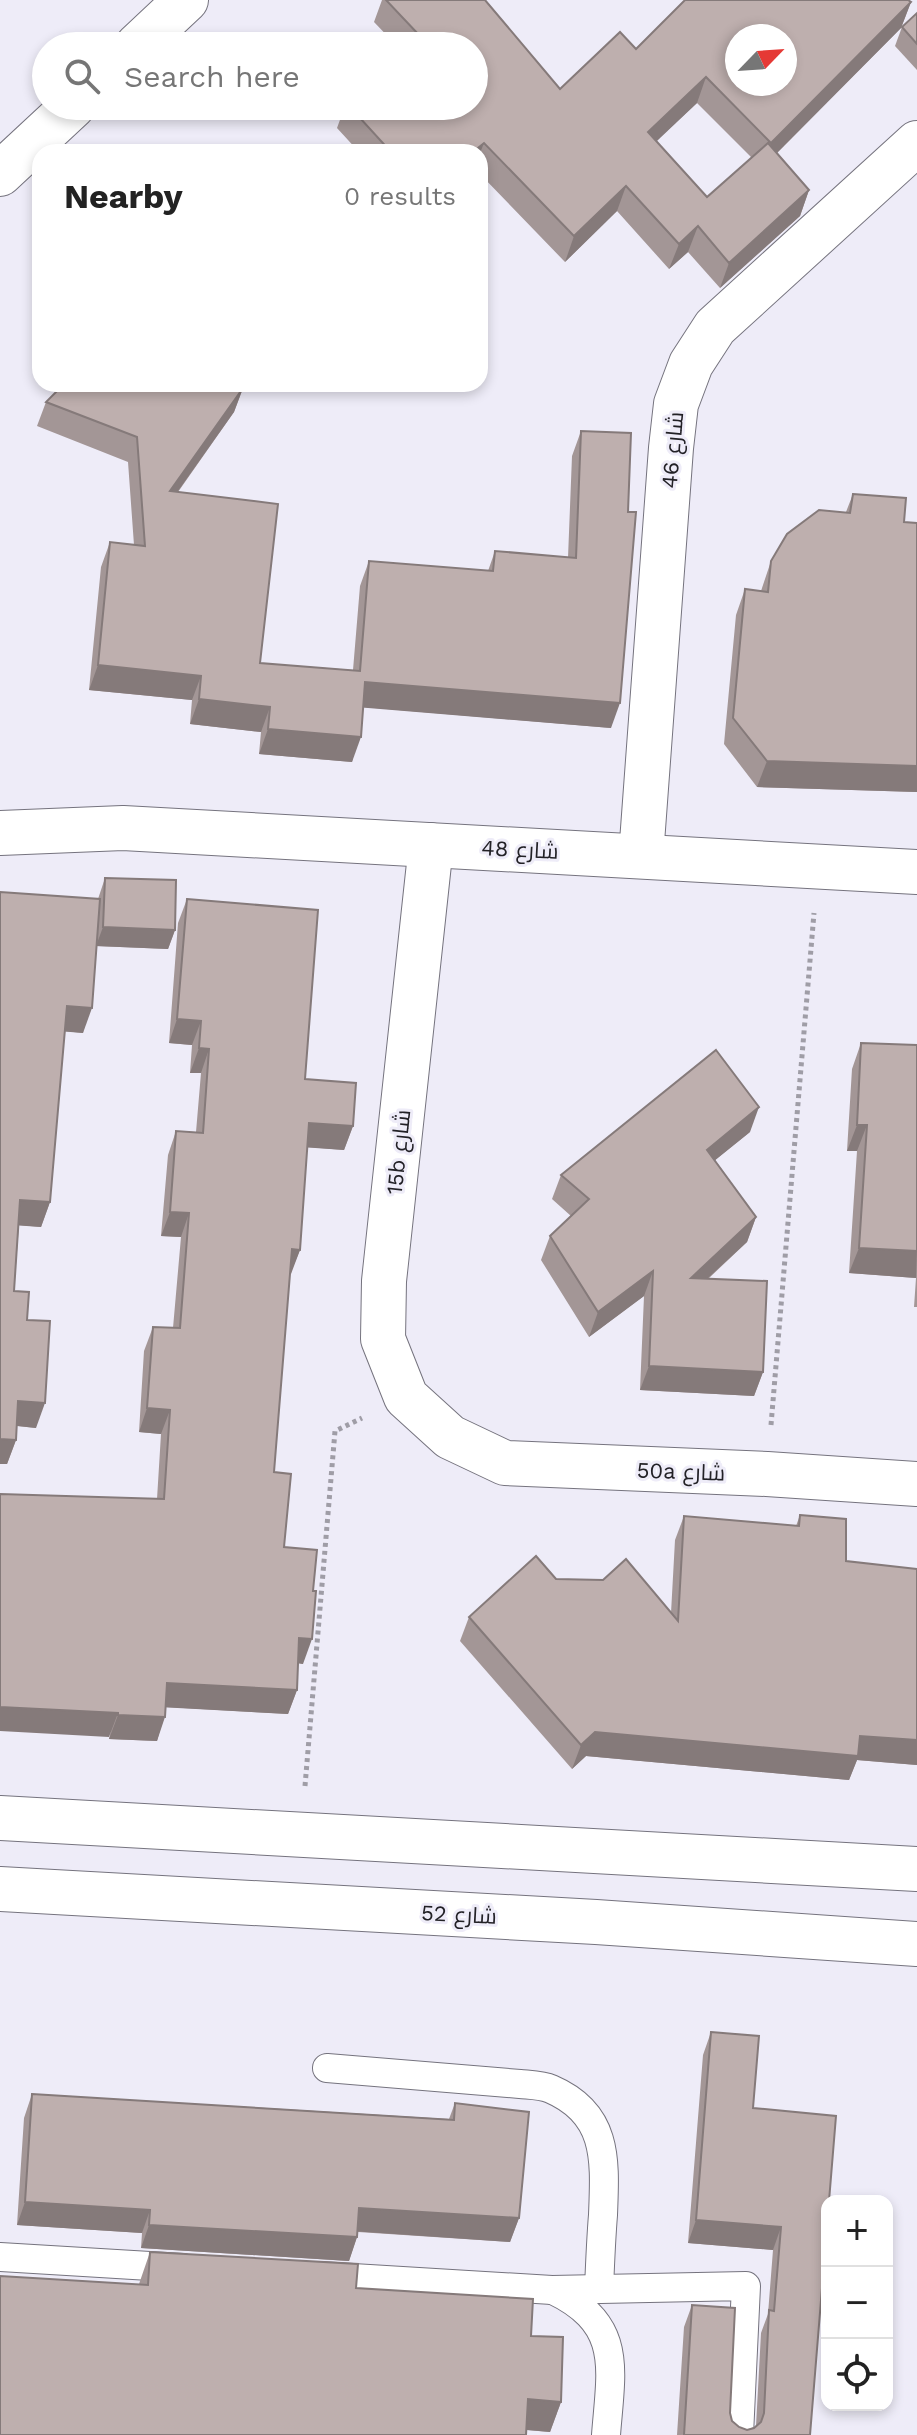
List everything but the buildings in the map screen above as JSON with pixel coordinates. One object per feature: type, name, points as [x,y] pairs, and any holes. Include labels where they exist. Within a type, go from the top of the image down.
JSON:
[{"type":"street","points":[[152,32],[186,0]]},
{"type":"street","points":[[32,144],[58,120]]},
{"type":"street","name":"شارع 46","points":[[641,856],[673,433],[676,404],[691,364],[715,327],[917,143]]},
{"type":"street","points":[[0,174],[32,144]]},
{"type":"street","name":"شارع 48","points":[[0,808],[123,828]]},
{"type":"street","name":"شارع 48","points":[[0,833],[123,828],[917,872]]},
{"type":"street","name":"15b شارع","points":[[431,845],[384,1281],[383,1339],[406,1397],[450,1437]]},
{"type":"street","name":"50a شارع","points":[[450,1437],[505,1463],[917,1484]]},
{"type":"street","points":[[0,1818],[917,1869]]},
{"type":"street","name":"شارع 52","points":[[0,1889],[580,1921],[917,1944]]},
{"type":"lane","points":[[327,2068],[549,2088],[573,2102],[593,2123],[603,2150],[605,2179],[599,2289]]},
{"type":"lane","points":[[0,2257],[205,2269]]},
{"type":"lane","points":[[300,2275],[552,2290],[746,2286],[739,2435]]},
{"type":"lane","points":[[552,2290],[586,2311],[599,2326],[607,2346],[611,2366],[606,2435]]},
{"type":"path","points":[[767,1474],[818,866]]},
{"type":"path","points":[[301,1835],[335,1431],[406,1397]]}]
